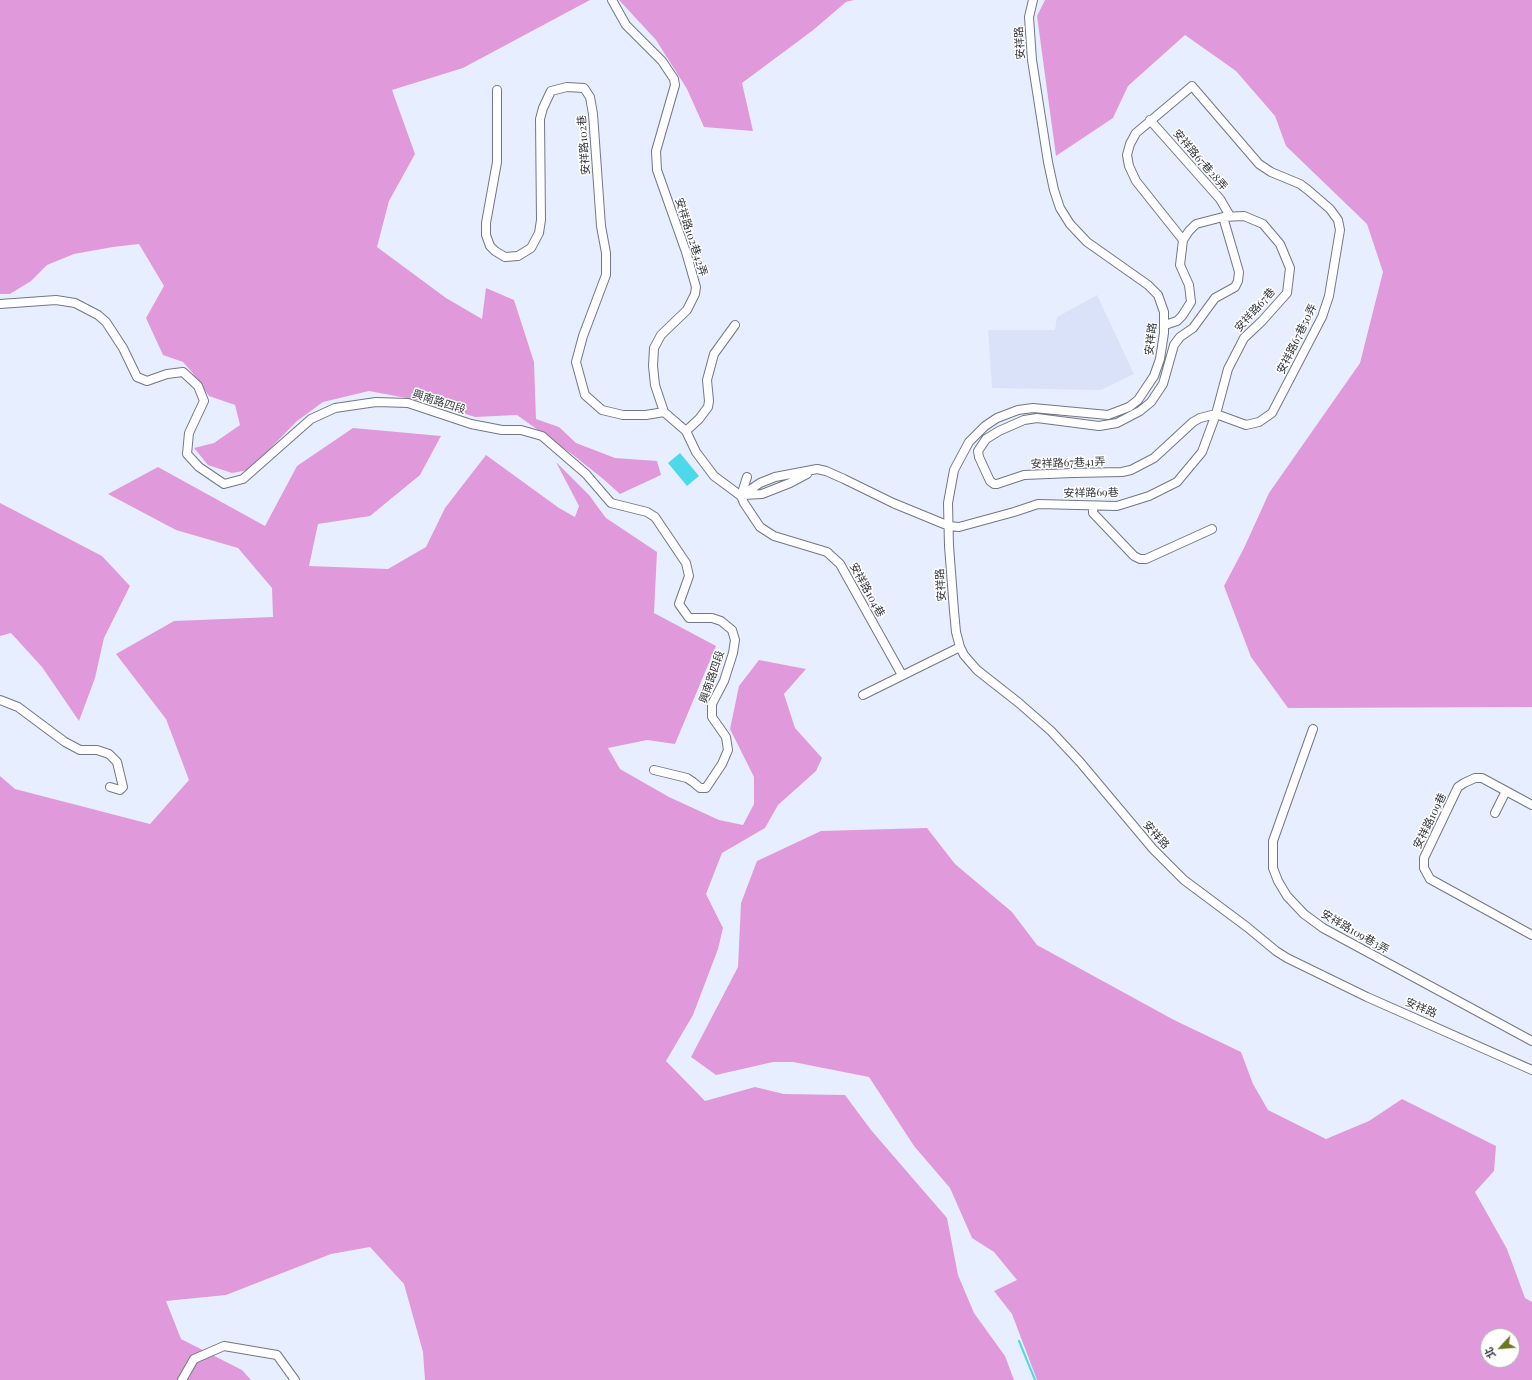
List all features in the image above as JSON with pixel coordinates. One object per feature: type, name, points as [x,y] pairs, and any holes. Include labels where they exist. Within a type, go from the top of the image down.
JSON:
[{"type":"street","name":"安祥路102巷42弄","points":[[612,0],[626,25],[662,61],[674,79],[674,85],[656,151],[657,170],[686,252],[696,287],[695,294],[686,310],[661,335],[654,348],[653,366],[655,385],[664,412]]},
{"type":"street","name":"安祥路","points":[[1033,0],[1029,17],[1032,60],[1048,162],[1054,190],[1060,208],[1070,224],[1087,242],[1148,285],[1158,295],[1163,305],[1165,325],[1160,359],[1154,376],[1138,400],[1129,407],[1108,415],[1034,408],[997,418],[985,426],[969,442],[954,470],[948,503],[957,640],[960,647],[964,655],[977,670],[1051,731],[1080,762],[1153,849],[1184,880],[1247,927],[1276,951],[1287,958],[1367,997],[1532,1070]]},
{"type":"street","name":"安祥路67巷50弄","points":[[1150,120],[1192,86],[1258,164],[1271,172],[1300,184],[1330,209],[1338,220],[1340,230],[1329,296],[1322,317],[1272,413],[1259,422],[1246,425],[1216,414]]},
{"type":"street","name":"安祥路102巷","points":[[497,90],[496,162],[486,224],[486,235],[490,246],[505,257],[518,256],[531,248],[539,232],[541,220],[540,119],[542,108],[547,98],[551,91],[567,87],[584,88],[590,97],[593,114],[601,226],[606,254],[606,275],[583,336],[576,362],[585,395],[602,410],[623,415],[646,415],[664,412]]},
{"type":"street","points":[[1150,120],[1136,133],[1130,144],[1127,156],[1129,166],[1136,181],[1183,240],[1180,266],[1189,285],[1191,302],[1177,321],[1165,325]]},
{"type":"street","name":"安祥路67巷28弄","points":[[1150,120],[1220,199],[1227,217]]},
{"type":"street","name":"安祥路67巷","points":[[1183,240],[1196,224],[1227,217],[1244,216],[1264,224],[1280,244],[1290,268],[1287,293],[1262,321],[1244,338],[1231,363],[1216,414]]},
{"type":"street","name":"安祥路67巷41弄","points":[[1216,414],[1200,418],[1193,422],[1154,458],[1131,470],[1122,472],[1028,475],[994,484],[990,482],[979,457],[978,451],[986,439],[1004,428],[1024,420],[1037,418],[1099,426],[1117,423],[1140,411],[1150,402],[1163,384],[1174,345],[1180,337],[1193,328],[1215,298],[1235,287],[1238,281],[1239,272],[1227,217]]},
{"type":"street","name":"興南路四段","points":[[0,304],[56,300],[75,303],[98,315],[106,322],[123,348],[137,377],[147,381],[167,374],[183,372],[198,386],[204,401],[189,433],[187,454],[199,467],[224,484],[243,479],[311,420],[335,408],[376,402],[408,403],[471,424],[502,430],[521,430],[542,436],[586,474],[611,503],[646,512],[655,517],[686,563],[689,576],[679,604],[689,618],[712,618],[721,621],[732,630],[735,640],[733,653],[724,681],[712,704],[712,717],[726,737],[728,750],[722,764],[706,788],[700,788],[687,778],[654,770]]},
{"type":"street","points":[[686,431],[699,419],[708,407],[707,380],[714,354],[735,325]]},
{"type":"street","points":[[664,412],[686,431],[696,452],[714,476],[741,496]]},
{"type":"street","name":"安祥路69巷","points":[[949,526],[959,527],[1038,504],[1117,506],[1149,496],[1177,482],[1202,452],[1216,414]]},
{"type":"street","points":[[741,496],[760,483],[774,477],[817,469],[838,476],[893,503],[949,526]]},
{"type":"street","points":[[741,496],[747,477]]},
{"type":"street","name":"安祥路104巷","points":[[741,496],[760,527],[774,536],[827,552],[840,564],[902,675]]},
{"type":"street","points":[[1093,506],[1094,513],[1134,556],[1140,559],[1146,559],[1212,529]]},
{"type":"street","points":[[863,695],[960,647]]},
{"type":"street","points":[[0,700],[18,708],[65,742],[80,750],[97,750],[109,754],[117,762],[123,787],[120,790],[110,787]]},
{"type":"street","name":"安祥路109巷3弄","points":[[1313,729],[1273,841],[1273,868],[1278,881],[1287,896],[1304,914],[1323,928],[1532,1041]]},
{"type":"street","name":"安祥路109巷","points":[[1532,806],[1482,778],[1475,778],[1458,787],[1424,858],[1424,868],[1430,879],[1532,935]]},
{"type":"street","points":[[1495,813],[1506,791]]},
{"type":"street","points":[[182,1380],[194,1359],[224,1346],[277,1355],[295,1380]]},
{"type":"shaded area","points":[[0,0],[590,0],[463,68],[392,90],[415,154],[389,201],[377,247],[446,298],[482,319],[486,288],[514,300],[534,362],[536,419],[559,427],[576,443],[615,458],[657,461],[661,475],[620,494],[573,455],[517,415],[475,417],[428,402],[369,391],[323,402],[297,421],[249,470],[232,473],[208,465],[194,448],[214,443],[240,425],[235,405],[209,396],[183,362],[163,355],[146,318],[164,286],[139,244],[74,254],[47,265],[31,281],[10,294],[0,294]]},
{"type":"shaded area","points":[[619,0],[854,0],[846,2],[812,31],[742,83],[753,131],[704,127],[687,89],[656,40]]},
{"type":"shaded area","points":[[1045,0],[1532,0],[1532,707],[1288,708],[1251,657],[1224,586],[1244,548],[1269,493],[1360,363],[1383,272],[1367,224],[1286,146],[1275,116],[1236,71],[1185,35],[1128,86],[1113,118],[1056,156],[1037,16]]},
{"type":"shaded area","points":[[1097,295],[1134,374],[1101,390],[992,388],[988,330],[1055,330],[1057,317]]},
{"type":"shaded area","points":[[353,428],[441,436],[420,475],[370,516],[318,524],[309,566],[388,569],[426,547],[445,508],[486,455],[559,508],[575,517],[579,506],[556,462],[590,496],[606,518],[657,552],[654,613],[716,646],[675,744],[647,740],[608,748],[620,769],[669,797],[719,820],[743,825],[754,804],[754,777],[730,729],[739,686],[759,660],[806,669],[784,694],[795,728],[822,758],[816,771],[778,805],[765,828],[722,853],[706,894],[723,928],[718,949],[693,1015],[666,1061],[705,1101],[755,1087],[784,1094],[845,1095],[871,1130],[947,1218],[958,1275],[974,1313],[1005,1356],[1014,1380],[425,1380],[423,1352],[404,1284],[370,1247],[331,1254],[226,1295],[166,1301],[181,1339],[242,1370],[251,1380],[0,1380],[0,776],[15,789],[150,824],[189,780],[166,719],[116,654],[174,621],[273,617],[272,588],[238,548],[176,530],[108,494],[158,467],[265,526],[297,466]]},
{"type":"shaded area","points":[[0,503],[102,556],[130,586],[104,638],[95,678],[79,721],[42,667],[11,633],[0,636]]},
{"type":"shaded area","points":[[927,828],[955,864],[1012,912],[1037,945],[1174,1020],[1241,1052],[1253,1084],[1268,1110],[1326,1139],[1369,1121],[1402,1099],[1496,1146],[1494,1171],[1475,1192],[1507,1249],[1525,1298],[1532,1302],[1532,1380],[1037,1380],[1012,1314],[994,1291],[1017,1280],[994,1252],[972,1238],[950,1188],[914,1146],[869,1077],[793,1062],[773,1062],[716,1075],[691,1057],[738,967],[741,903],[757,861],[821,831]]},
{"type":"water","points":[[680,453],[699,476],[687,486],[668,463]]},
{"type":"waterway","points":[[1019,1341],[1035,1380]]}]
